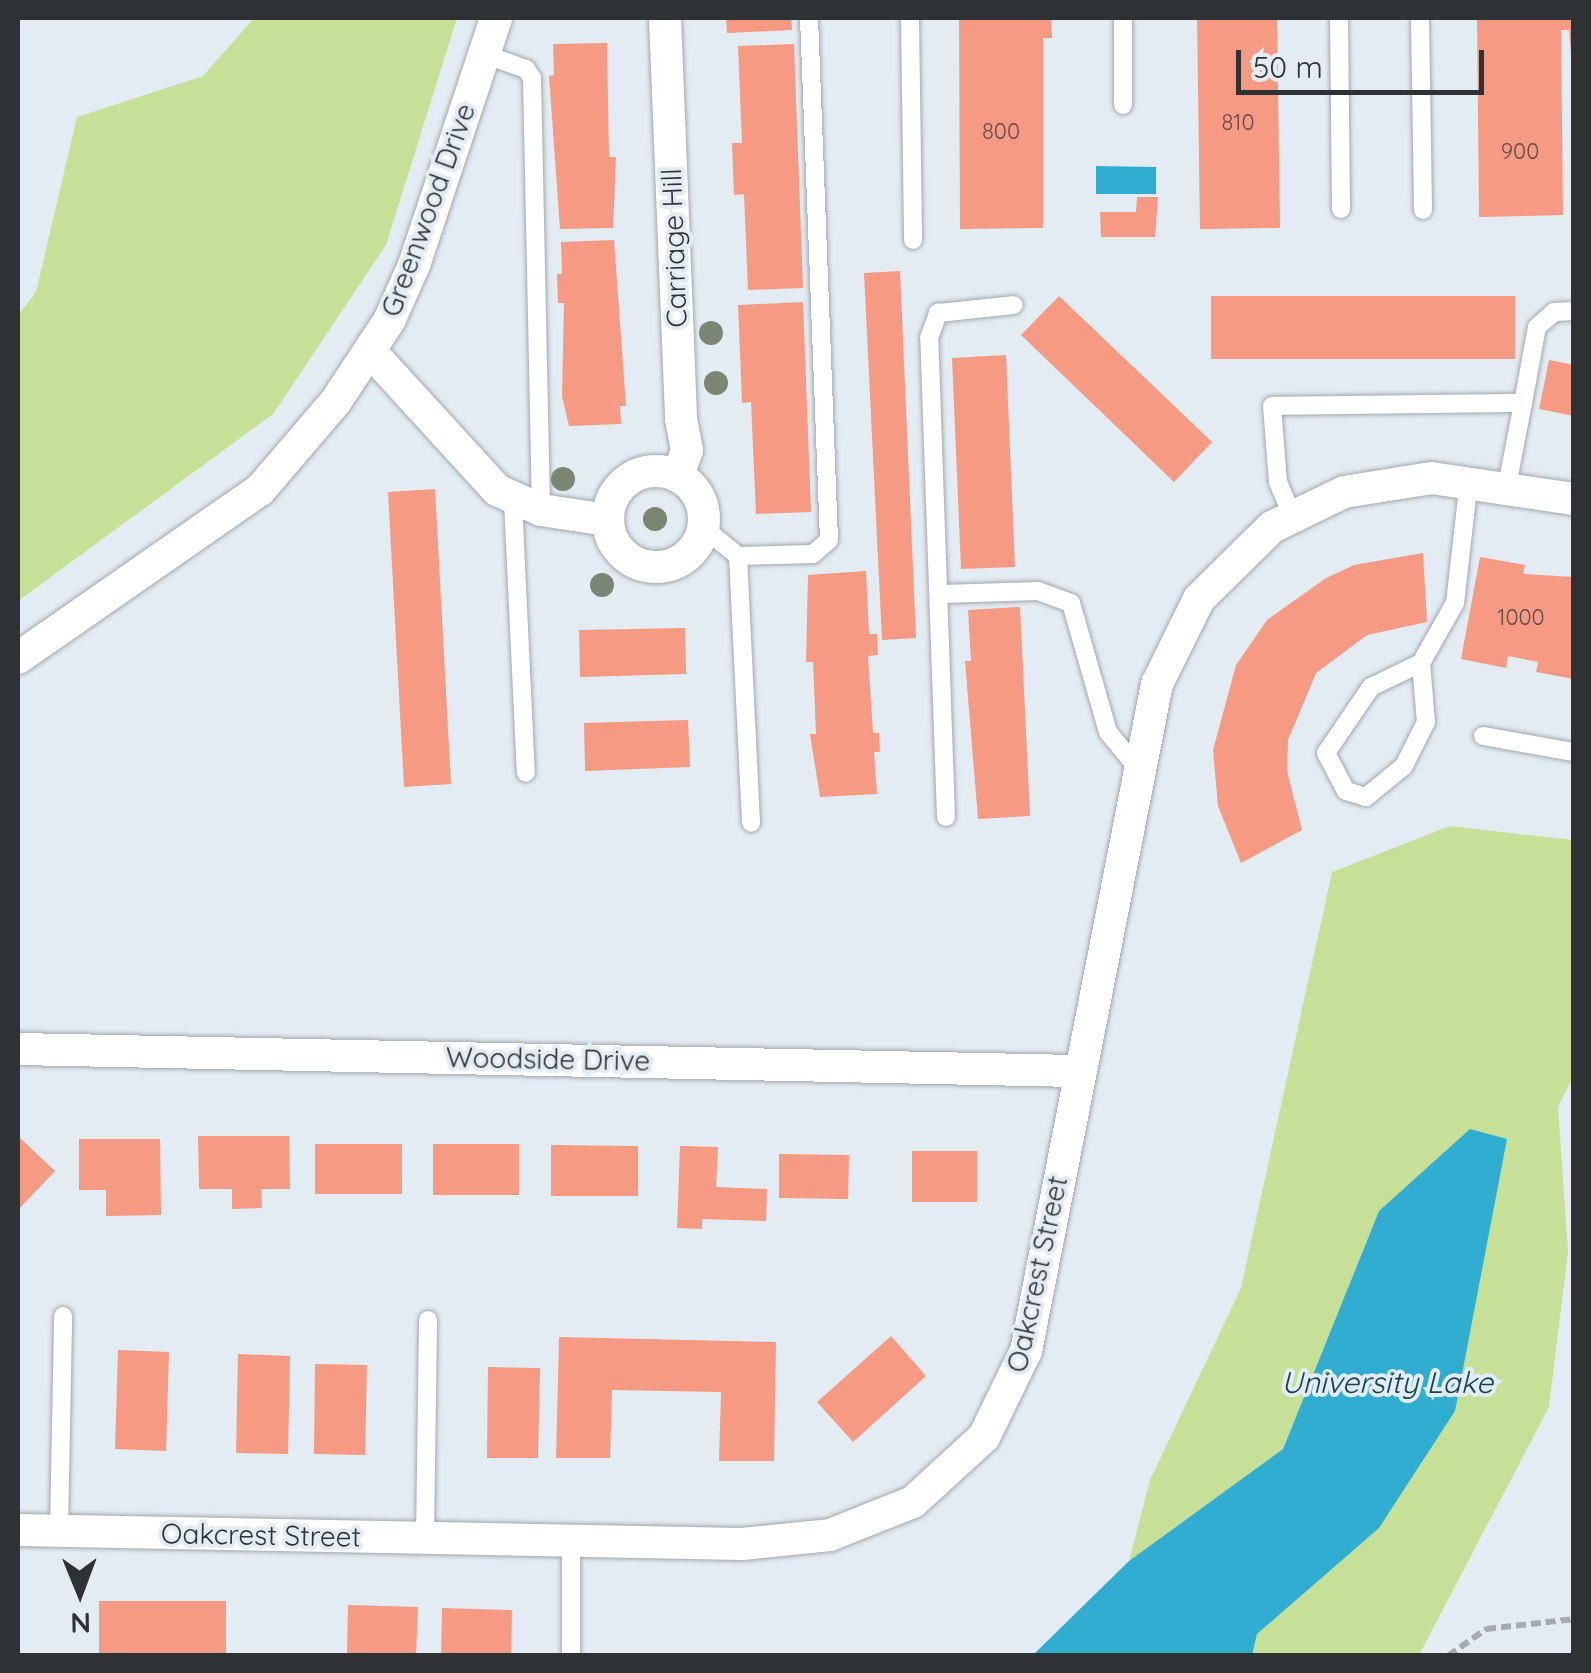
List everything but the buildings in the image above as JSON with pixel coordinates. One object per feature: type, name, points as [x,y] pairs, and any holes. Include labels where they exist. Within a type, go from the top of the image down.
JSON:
[{"type":"street","name":"Greenwood Drive","points":[[18,658],[260,490],[370,351],[414,265],[496,18]]},
{"type":"street","name":"Carriage Hill","points":[[665,18],[680,419],[687,450],[678,476]]},
{"type":"street","points":[[370,351],[527,506],[608,520]]},
{"type":"street","points":[[660,471],[678,476],[701,501],[704,528],[689,555],[656,568],[626,558],[608,520],[610,502],[632,477],[660,471]]},
{"type":"street","name":"Oakcrest Street","points":[[18,1530],[742,1544],[830,1536],[913,1502],[951,1473],[984,1437],[1026,1351],[1157,684],[1199,599],[1232,560],[1292,516],[1387,482],[1469,481],[1574,499]]},
{"type":"street","name":"Woodside Drive","points":[[18,1049],[1078,1071]]},
{"type":"lane","points":[[704,528],[738,556],[813,554],[829,540],[809,18]]},
{"type":"lane","points":[[910,18],[913,240]]},
{"type":"lane","points":[[1124,18],[1124,105]]},
{"type":"lane","points":[[1340,18],[1341,208]]},
{"type":"lane","points":[[1420,18],[1424,210]]},
{"type":"lane","points":[[484,54],[526,69],[532,78],[526,773]]},
{"type":"lane","points":[[946,816],[942,594],[930,338],[938,313],[1014,305]]},
{"type":"lane","points":[[1507,486],[1537,327],[1554,312],[1574,311]]},
{"type":"lane","points":[[1292,516],[1278,482],[1272,406],[1523,403]]},
{"type":"lane","points":[[1421,663],[1372,687],[1326,752],[1346,791],[1366,797],[1404,766],[1426,722],[1421,663],[1455,602],[1469,481]]},
{"type":"lane","points":[[738,556],[751,823]]},
{"type":"lane","points":[[942,594],[1038,591],[1071,603],[1108,732],[1140,770]]},
{"type":"lane","points":[[1483,736],[1574,752]]},
{"type":"lane","points":[[58,1531],[64,1316]]},
{"type":"lane","points":[[425,1538],[428,1320]]},
{"type":"lane","points":[[571,1540],[572,1656]]},
{"type":"path","points":[[1448,1656],[1486,1629],[1574,1618]]},
{"type":"green space","points":[[254,18],[457,18],[386,245],[273,414],[18,601],[18,315],[36,292],[77,117],[203,76]]},
{"type":"green space","points":[[1450,826],[1573,840],[1573,1077],[1558,1107],[1568,1252],[1549,1407],[1419,1655],[1252,1655],[1257,1634],[1379,1527],[1379,1211],[1283,1449],[1129,1561],[1150,1480],[1241,1288],[1332,872]]},
{"type":"water","points":[[1096,166],[1156,167],[1156,194],[1096,194]]},
{"type":"water","name":"University Lake","points":[[1470,1129],[1507,1139],[1455,1411],[1379,1528],[1257,1634],[1252,1655],[1033,1655],[1129,1561],[1283,1449],[1379,1211]]}]
